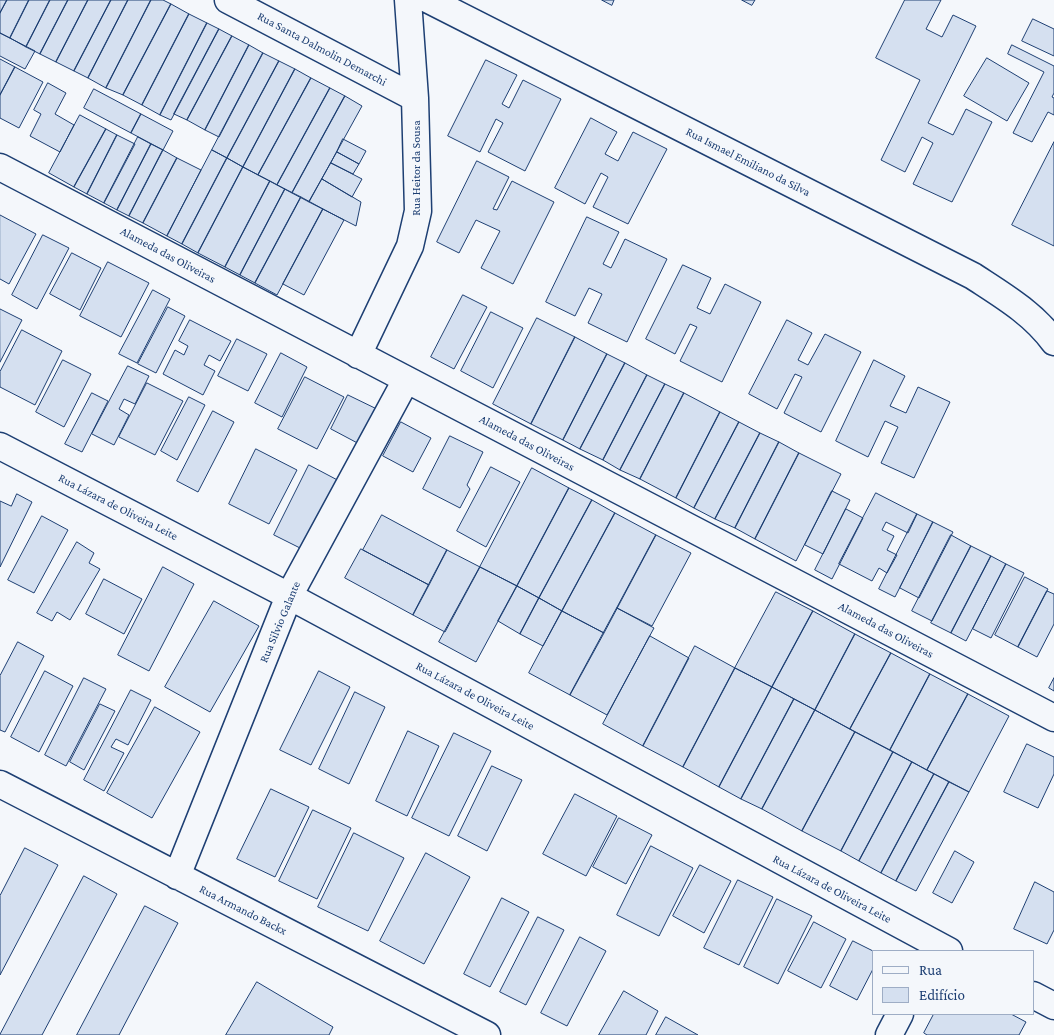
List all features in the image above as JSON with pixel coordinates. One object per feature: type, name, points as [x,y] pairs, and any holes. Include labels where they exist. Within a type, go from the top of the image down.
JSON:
[{"type":"street","name":"Rua Santa Dalmolin Demarchi","points":[[228,0],[415,98]]},
{"type":"street","name":"Rua Heitor da Sousa","points":[[358,355],[410,246],[418,211],[415,98],[408,0]]},
{"type":"street","name":"Rua Ismael Emiliano da Silva","points":[[429,0],[972,276],[1017,304],[1054,342]]},
{"type":"street","name":"Alameda das Oliveiras","points":[[0,167],[1054,718]]},
{"type":"street","name":"Rua Silvio Galante","points":[[177,876],[289,596],[406,380]]},
{"type":"street","name":"Rua Lázara de Oliveira Leite","points":[[0,446],[289,596],[939,949]]},
{"type":"street","name":"Rua Armando Backx","points":[[0,784],[487,1035]]},
{"type":"street","points":[[1034,996],[1054,1006]]},
{"type":"street","points":[[889,1035],[899,1015]]},
{"type":"building","points":[[0,0],[7,0],[0,13]]},
{"type":"building","points":[[7,0],[29,0],[10,38],[0,33],[0,13]]},
{"type":"building","points":[[29,0],[50,0],[26,47],[10,38]]},
{"type":"building","points":[[50,0],[68,0],[40,54],[26,47]]},
{"type":"building","points":[[68,0],[88,0],[56,62],[40,54]]},
{"type":"building","points":[[88,0],[111,0],[74,71],[56,62]]},
{"type":"building","points":[[111,0],[128,0],[88,78],[74,71]]},
{"type":"building","points":[[128,0],[151,0],[106,88],[88,78]]},
{"type":"building","points":[[151,0],[163,0],[171,4],[123,95],[106,88]]},
{"type":"building","points":[[602,0],[614,0],[612,5]]},
{"type":"building","points":[[742,0],[755,0],[752,5]]},
{"type":"building","points":[[905,0],[941,0],[926,29],[942,37],[953,15],[976,26],[928,123],[953,135],[966,109],[992,122],[952,202],[913,184],[933,143],[922,137],[905,172],[881,160],[920,80],[876,58]]},
{"type":"building","points":[[171,4],[189,14],[142,105],[123,95]]},
{"type":"building","points":[[189,14],[207,23],[160,115],[142,105]]},
{"type":"building","points":[[1033,19],[1054,29],[1054,56],[1022,41]]},
{"type":"building","points":[[207,23],[219,29],[171,120],[160,115]]},
{"type":"building","points":[[219,29],[232,36],[187,120],[174,114]]},
{"type":"building","points":[[0,33],[35,51],[25,69],[0,56]]},
{"type":"building","points":[[232,36],[249,45],[205,130],[187,120]]},
{"type":"building","points":[[249,45],[263,53],[219,137],[205,130]]},
{"type":"building","points":[[1012,45],[1054,66],[1054,93],[1052,97],[1054,98],[1054,115],[1048,112],[1032,142],[1013,133],[1044,72],[1008,54]]},
{"type":"building","points":[[263,53],[279,61],[227,158],[212,150]]},
{"type":"building","points":[[987,58],[1029,83],[1007,121],[964,96]]},
{"type":"building","points":[[0,59],[15,67],[0,95]]},
{"type":"building","points":[[486,60],[517,75],[502,104],[509,108],[523,80],[561,99],[525,171],[488,152],[503,123],[496,119],[480,152],[448,136]]},
{"type":"building","points":[[279,61],[295,69],[243,167],[227,158]]},
{"type":"building","points":[[15,67],[43,82],[19,128],[0,118],[0,95]]},
{"type":"building","points":[[295,69],[311,78],[258,175],[243,167]]},
{"type":"building","points":[[311,78],[330,88],[277,185],[258,175]]},
{"type":"building","points":[[48,83],[66,93],[55,114],[74,125],[60,152],[30,136],[41,114],[34,110]]},
{"type":"building","points":[[330,88],[345,96],[292,193],[277,185]]},
{"type":"building","points":[[94,89],[141,114],[131,133],[84,108]]},
{"type":"building","points":[[345,96],[362,106],[309,202],[292,193]]},
{"type":"building","points":[[141,114],[173,131],[163,150],[131,133]]},
{"type":"building","points":[[80,115],[106,129],[74,187],[49,173]]},
{"type":"building","points":[[591,118],[617,132],[605,154],[618,161],[633,132],[667,149],[628,224],[593,207],[608,177],[601,173],[585,204],[555,188]]},
{"type":"building","points":[[106,129],[117,135],[87,194],[74,187]]},
{"type":"building","points":[[117,135],[135,144],[104,203],[87,194]]},
{"type":"building","points":[[138,137],[151,144],[117,210],[104,203]]},
{"type":"building","points":[[343,139],[366,151],[359,164],[337,152]]},
{"type":"building","points":[[1054,142],[1054,246],[1012,225]]},
{"type":"building","points":[[151,144],[163,150],[129,216],[117,210]]},
{"type":"building","points":[[163,150],[177,158],[143,223],[129,216]]},
{"type":"building","points":[[212,150],[227,158],[182,244],[167,236]]},
{"type":"building","points":[[337,152],[359,164],[353,174],[331,163]]},
{"type":"building","points":[[177,158],[201,170],[167,236],[143,223]]},
{"type":"building","points":[[227,158],[243,167],[198,253],[182,244]]},
{"type":"building","points":[[477,161],[509,177],[493,209],[497,210],[512,181],[554,202],[513,284],[481,268],[500,231],[476,220],[459,253],[437,242]]},
{"type":"building","points":[[331,163],[362,179],[352,197],[322,179]]},
{"type":"building","points":[[243,167],[270,181],[225,267],[198,253]]},
{"type":"building","points":[[322,179],[361,202],[356,226],[309,202]]},
{"type":"building","points":[[270,181],[285,189],[240,275],[225,267]]},
{"type":"building","points":[[285,189],[301,197],[255,283],[240,275]]},
{"type":"building","points":[[301,197],[323,209],[277,295],[255,283]]},
{"type":"building","points":[[323,209],[344,220],[304,295],[283,284]]},
{"type":"building","points":[[0,215],[36,234],[9,284],[0,279]]},
{"type":"building","points":[[587,217],[619,232],[603,264],[611,268],[625,239],[667,259],[627,342],[588,323],[602,294],[589,288],[575,316],[546,302]]},
{"type":"building","points":[[43,235],[69,248],[37,309],[12,295]]},
{"type":"building","points":[[72,253],[101,268],[80,310],[50,294]]},
{"type":"building","points":[[108,262],[149,283],[121,337],[80,316]]},
{"type":"building","points":[[683,265],[711,278],[697,308],[710,314],[725,284],[761,302],[722,382],[680,361],[697,327],[690,324],[675,354],[646,339]]},
{"type":"building","points":[[153,290],[170,299],[137,363],[119,354]]},
{"type":"building","points":[[463,295],[487,307],[454,369],[431,357]]},
{"type":"building","points":[[168,307],[185,316],[156,373],[138,364]]},
{"type":"building","points":[[0,309],[22,320],[0,362]]},
{"type":"building","points":[[491,312],[523,328],[493,388],[461,371]]},
{"type":"building","points":[[537,318],[575,337],[531,424],[493,404]]},
{"type":"building","points":[[190,320],[231,341],[220,361],[209,355],[204,365],[215,371],[203,395],[163,374],[175,350],[184,355],[188,346],[179,341]]},
{"type":"building","points":[[787,320],[812,333],[798,360],[808,365],[825,334],[861,352],[821,432],[784,413],[802,377],[795,374],[777,409],[749,394]]},
{"type":"building","points":[[22,330],[62,351],[35,405],[0,387],[0,372]]},
{"type":"building","points":[[575,337],[607,354],[563,440],[531,424]]},
{"type":"building","points":[[237,339],[267,354],[248,391],[218,376]]},
{"type":"building","points":[[281,353],[307,367],[282,417],[255,403]]},
{"type":"building","points":[[607,354],[625,363],[580,449],[563,440]]},
{"type":"building","points":[[63,360],[91,374],[64,427],[36,412]]},
{"type":"building","points":[[874,360],[905,376],[890,406],[906,413],[918,387],[950,402],[914,478],[881,463],[898,427],[885,421],[868,457],[836,441]]},
{"type":"building","points":[[625,363],[647,375],[603,460],[580,449]]},
{"type":"building","points":[[128,366],[149,376],[135,404],[124,399],[119,409],[129,415],[114,445],[92,434]]},
{"type":"building","points":[[647,375],[665,384],[620,470],[603,460]]},
{"type":"building","points":[[305,377],[344,397],[317,449],[278,429]]},
{"type":"building","points":[[147,383],[183,401],[155,455],[119,437]]},
{"type":"building","points":[[665,384],[684,393],[640,479],[620,470]]},
{"type":"building","points":[[92,393],[108,401],[82,452],[65,444]]},
{"type":"building","points":[[684,393],[720,412],[676,498],[640,479]]},
{"type":"building","points":[[348,395],[383,412],[365,447],[331,429]]},
{"type":"building","points":[[189,397],[205,405],[177,460],[161,451]]},
{"type":"building","points":[[213,411],[234,422],[198,492],[177,481]]},
{"type":"building","points":[[720,412],[739,422],[694,508],[676,498]]},
{"type":"building","points":[[401,422],[431,438],[413,472],[383,456]]},
{"type":"building","points":[[739,422],[760,433],[715,519],[694,508]]},
{"type":"building","points":[[760,433],[779,442],[735,528],[715,519]]},
{"type":"building","points":[[450,436],[483,452],[467,485],[470,489],[460,508],[423,489]]},
{"type":"building","points":[[779,442],[799,453],[755,539],[735,528]]},
{"type":"building","points":[[256,449],[297,470],[269,524],[229,504]]},
{"type":"building","points":[[799,453],[841,474],[796,561],[755,539]]},
{"type":"building","points":[[309,465],[345,484],[302,549],[274,535]]},
{"type":"building","points":[[491,467],[520,482],[486,547],[457,531]]},
{"type":"building","points":[[532,468],[569,488],[517,586],[480,567]]},
{"type":"building","points":[[569,488],[592,500],[539,598],[517,586]]},
{"type":"building","points":[[832,491],[850,500],[823,554],[805,545]]},
{"type":"building","points":[[876,493],[917,514],[908,533],[886,522],[882,530],[894,536],[887,550],[897,555],[887,573],[879,568],[872,581],[839,564]]},
{"type":"building","points":[[17,494],[32,502],[0,567],[0,501],[11,506]]},
{"type":"building","points":[[592,500],[615,513],[562,611],[539,598]]},
{"type":"building","points":[[846,509],[863,518],[832,579],[815,570]]},
{"type":"building","points":[[615,513],[656,535],[604,633],[562,611]]},
{"type":"building","points":[[917,514],[933,522],[895,597],[879,589]]},
{"type":"building","points":[[382,515],[447,550],[429,585],[363,550]]},
{"type":"building","points":[[42,516],[68,530],[34,593],[8,580]]},
{"type":"building","points":[[933,522],[953,532],[919,598],[900,588]]},
{"type":"building","points":[[656,535],[691,553],[652,626],[617,608]]},
{"type":"building","points":[[951,535],[971,546],[932,621],[912,611]]},
{"type":"building","points":[[77,542],[94,553],[89,563],[100,569],[70,620],[57,612],[52,621],[37,613]]},
{"type":"building","points":[[971,546],[991,556],[951,633],[931,623]]},
{"type":"building","points":[[361,549],[429,585],[413,615],[345,578]]},
{"type":"building","points":[[447,550],[480,567],[445,632],[413,615]]},
{"type":"building","points":[[991,556],[1006,564],[966,641],[951,633]]},
{"type":"building","points":[[1006,564],[1024,573],[991,638],[973,629]]},
{"type":"building","points":[[163,567],[194,584],[149,671],[118,655]]},
{"type":"building","points":[[480,567],[517,586],[476,662],[439,642]]},
{"type":"building","points":[[1025,577],[1048,589],[1018,647],[995,635]]},
{"type":"building","points":[[104,579],[142,599],[124,634],[86,614]]},
{"type":"building","points":[[517,586],[539,598],[520,634],[498,621]]},
{"type":"building","points":[[1047,591],[1054,594],[1054,624],[1037,657],[1018,647]]},
{"type":"building","points":[[776,592],[813,611],[772,687],[735,668]]},
{"type":"building","points":[[539,598],[562,611],[543,646],[520,634]]},
{"type":"building","points":[[214,601],[259,626],[210,712],[165,687]]},
{"type":"building","points":[[617,608],[654,628],[607,715],[570,695]]},
{"type":"building","points":[[562,611],[604,633],[570,695],[529,673]]},
{"type":"building","points":[[813,611],[855,634],[815,710],[772,687]]},
{"type":"building","points":[[855,634],[891,653],[850,729],[815,710]]},
{"type":"building","points":[[650,636],[689,658],[643,746],[603,724]]},
{"type":"building","points":[[18,642],[44,656],[5,732],[0,730],[0,676]]},
{"type":"building","points":[[695,646],[735,668],[683,767],[643,746]]},
{"type":"building","points":[[891,653],[930,674],[890,750],[850,729]]},
{"type":"building","points":[[735,668],[772,687],[719,787],[683,767]]},
{"type":"building","points":[[45,671],[73,686],[39,752],[11,737]]},
{"type":"building","points":[[319,671],[350,687],[311,765],[280,750]]},
{"type":"building","points":[[930,674],[968,694],[927,770],[890,750]]},
{"type":"building","points":[[84,678],[106,689],[66,766],[45,755]]},
{"type":"building","points":[[1054,678],[1054,691],[1049,688]]},
{"type":"building","points":[[772,687],[794,699],[741,799],[719,787]]},
{"type":"building","points":[[131,690],[151,700],[128,745],[116,739],[111,747],[124,753],[104,791],[84,780]]},
{"type":"building","points":[[355,692],[385,707],[349,784],[319,769]]},
{"type":"building","points":[[968,694],[1009,716],[969,792],[927,770]]},
{"type":"building","points":[[794,699],[815,710],[762,809],[741,799]]},
{"type":"building","points":[[100,704],[115,711],[84,770],[70,762]]},
{"type":"building","points":[[155,707],[200,732],[152,818],[107,793]]},
{"type":"building","points":[[815,710],[855,732],[802,831],[762,809]]},
{"type":"building","points":[[408,731],[439,746],[407,816],[376,801]]},
{"type":"building","points":[[855,732],[893,752],[841,851],[802,831]]},
{"type":"building","points":[[454,733],[491,751],[449,836],[412,818]]},
{"type":"building","points":[[1027,744],[1054,757],[1054,774],[1038,808],[1004,792]]},
{"type":"building","points":[[893,752],[912,762],[859,861],[841,851]]},
{"type":"building","points":[[912,762],[934,774],[881,873],[859,861]]},
{"type":"building","points":[[492,766],[522,780],[487,851],[458,836]]},
{"type":"building","points":[[934,774],[949,782],[896,881],[881,873]]},
{"type":"building","points":[[949,782],[969,792],[916,891],[896,881]]},
{"type":"building","points":[[271,789],[309,807],[275,877],[237,859]]},
{"type":"building","points":[[575,794],[617,816],[586,876],[543,854]]},
{"type":"building","points":[[313,810],[351,828],[317,899],[279,881]]},
{"type":"building","points":[[619,818],[652,835],[626,884],[593,867]]},
{"type":"building","points":[[354,833],[404,858],[368,931],[318,907]]},
{"type":"building","points":[[651,846],[693,868],[659,936],[617,915]]},
{"type":"building","points":[[25,848],[58,865],[0,975],[0,896]]},
{"type":"building","points":[[955,851],[974,862],[952,903],[933,893]]},
{"type":"building","points":[[426,853],[470,877],[424,964],[380,941]]},
{"type":"building","points":[[700,865],[731,881],[704,933],[673,916]]},
{"type":"building","points":[[84,876],[117,894],[42,1035],[0,1035]]},
{"type":"building","points":[[738,880],[773,897],[739,965],[704,948]]},
{"type":"building","points":[[1035,882],[1054,892],[1054,930],[1047,944],[1014,929]]},
{"type":"building","points":[[502,898],[529,912],[490,987],[464,974]]},
{"type":"building","points":[[777,899],[812,916],[778,984],[744,967]]},
{"type":"building","points":[[145,906],[178,923],[119,1035],[77,1035]]},
{"type":"building","points":[[538,917],[564,930],[526,1005],[500,992]]},
{"type":"building","points":[[814,922],[846,939],[821,988],[788,971]]},
{"type":"building","points":[[580,937],[606,951],[567,1026],[541,1013]]},
{"type":"building","points":[[853,941],[872,950],[872,971],[857,1000],[830,986]]},
{"type":"building","points":[[257,982],[333,1027],[329,1035],[226,1035]]},
{"type":"building","points":[[624,991],[658,1011],[646,1035],[599,1035]]},
{"type":"building","points":[[933,1015],[1013,1015],[1026,1022],[1019,1035],[927,1035],[924,1033]]},
{"type":"building","points":[[666,1017],[698,1035],[656,1035]]}]
